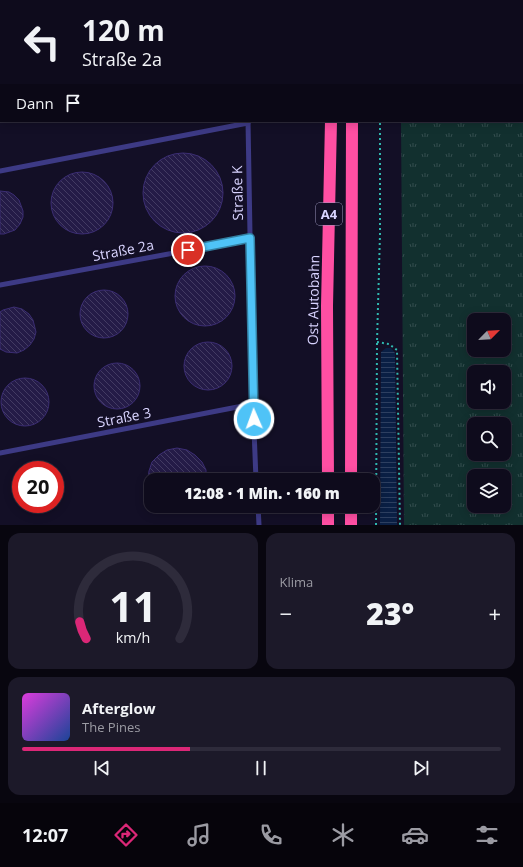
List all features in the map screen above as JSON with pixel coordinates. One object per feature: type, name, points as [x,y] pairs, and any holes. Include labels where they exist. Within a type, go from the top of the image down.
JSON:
[{"type":"highway","name":"Ost Autobahn","points":[[328,473],[327,306],[331,122]]},
{"type":"highway","name":"A4","points":[[351,473],[352,122]]},
{"type":"highway","points":[[328,513],[328,525]]},
{"type":"highway","points":[[351,513],[351,525]]},
{"type":"lane","points":[[0,171],[248,122]]},
{"type":"lane","name":"Straße K","points":[[248,122],[253,404],[256,473]]},
{"type":"lane","name":"Straße 2a","points":[[0,285],[250,238]]},
{"type":"lane","name":"Straße 3","points":[[0,453],[253,404]]},
{"type":"lane","points":[[258,513],[258,525]]},
{"type":"path","points":[[376,525],[380,122]]},
{"type":"path","points":[[377,342],[390,344],[397,350],[400,525]]},
{"type":"green space","points":[[401,122],[523,122],[523,525],[404,525]]},
{"type":"water","points":[[386,348],[391,348],[395,353],[397,525],[380,525],[381,352]]},
{"type":"building","points":[[175,153],[191,153],[212,164],[223,185],[223,201],[212,222],[191,233],[175,233],[161,227],[154,222],[149,215],[143,201],[143,185],[149,171],[154,164],[161,159]]},
{"type":"building","points":[[82,172],[94,175],[104,181],[110,191],[113,203],[110,215],[104,225],[94,231],[82,234],[70,231],[60,225],[54,215],[51,203],[54,191],[60,181],[70,175]]},
{"type":"building","points":[[0,191],[9,192],[14,195],[19,200],[23,211],[23,217],[20,224],[15,230],[4,234],[0,234]]},
{"type":"building","points":[[205,266],[221,271],[226,275],[230,280],[235,296],[230,312],[226,317],[221,321],[205,326],[189,321],[184,317],[180,312],[175,296],[180,280],[184,275],[189,271]]},
{"type":"building","points":[[104,290],[113,292],[121,297],[126,305],[128,314],[126,323],[121,331],[113,336],[104,338],[95,336],[87,331],[82,323],[80,314],[82,305],[87,297],[95,292]]},
{"type":"building","points":[[14,307],[22,309],[29,314],[33,320],[36,332],[30,345],[17,353],[6,352],[0,349],[0,312]]},
{"type":"building","points":[[208,342],[217,344],[225,349],[230,357],[232,366],[230,375],[225,383],[217,388],[208,390],[199,388],[191,383],[186,375],[184,366],[186,357],[191,349],[199,344]]},
{"type":"building","points":[[117,363],[130,367],[136,373],[140,386],[136,399],[130,405],[117,409],[104,405],[98,399],[94,386],[98,373],[104,367]]},
{"type":"building","points":[[25,378],[34,380],[42,385],[47,393],[49,402],[47,411],[42,419],[34,424],[25,426],[16,424],[8,419],[3,411],[1,402],[3,393],[8,385],[16,380]]},
{"type":"building","points":[[177,448],[187,450],[202,462],[206,473],[149,473],[152,462],[167,450]]},
{"type":"route","points":[[188,250],[250,238],[254,419]]}]
